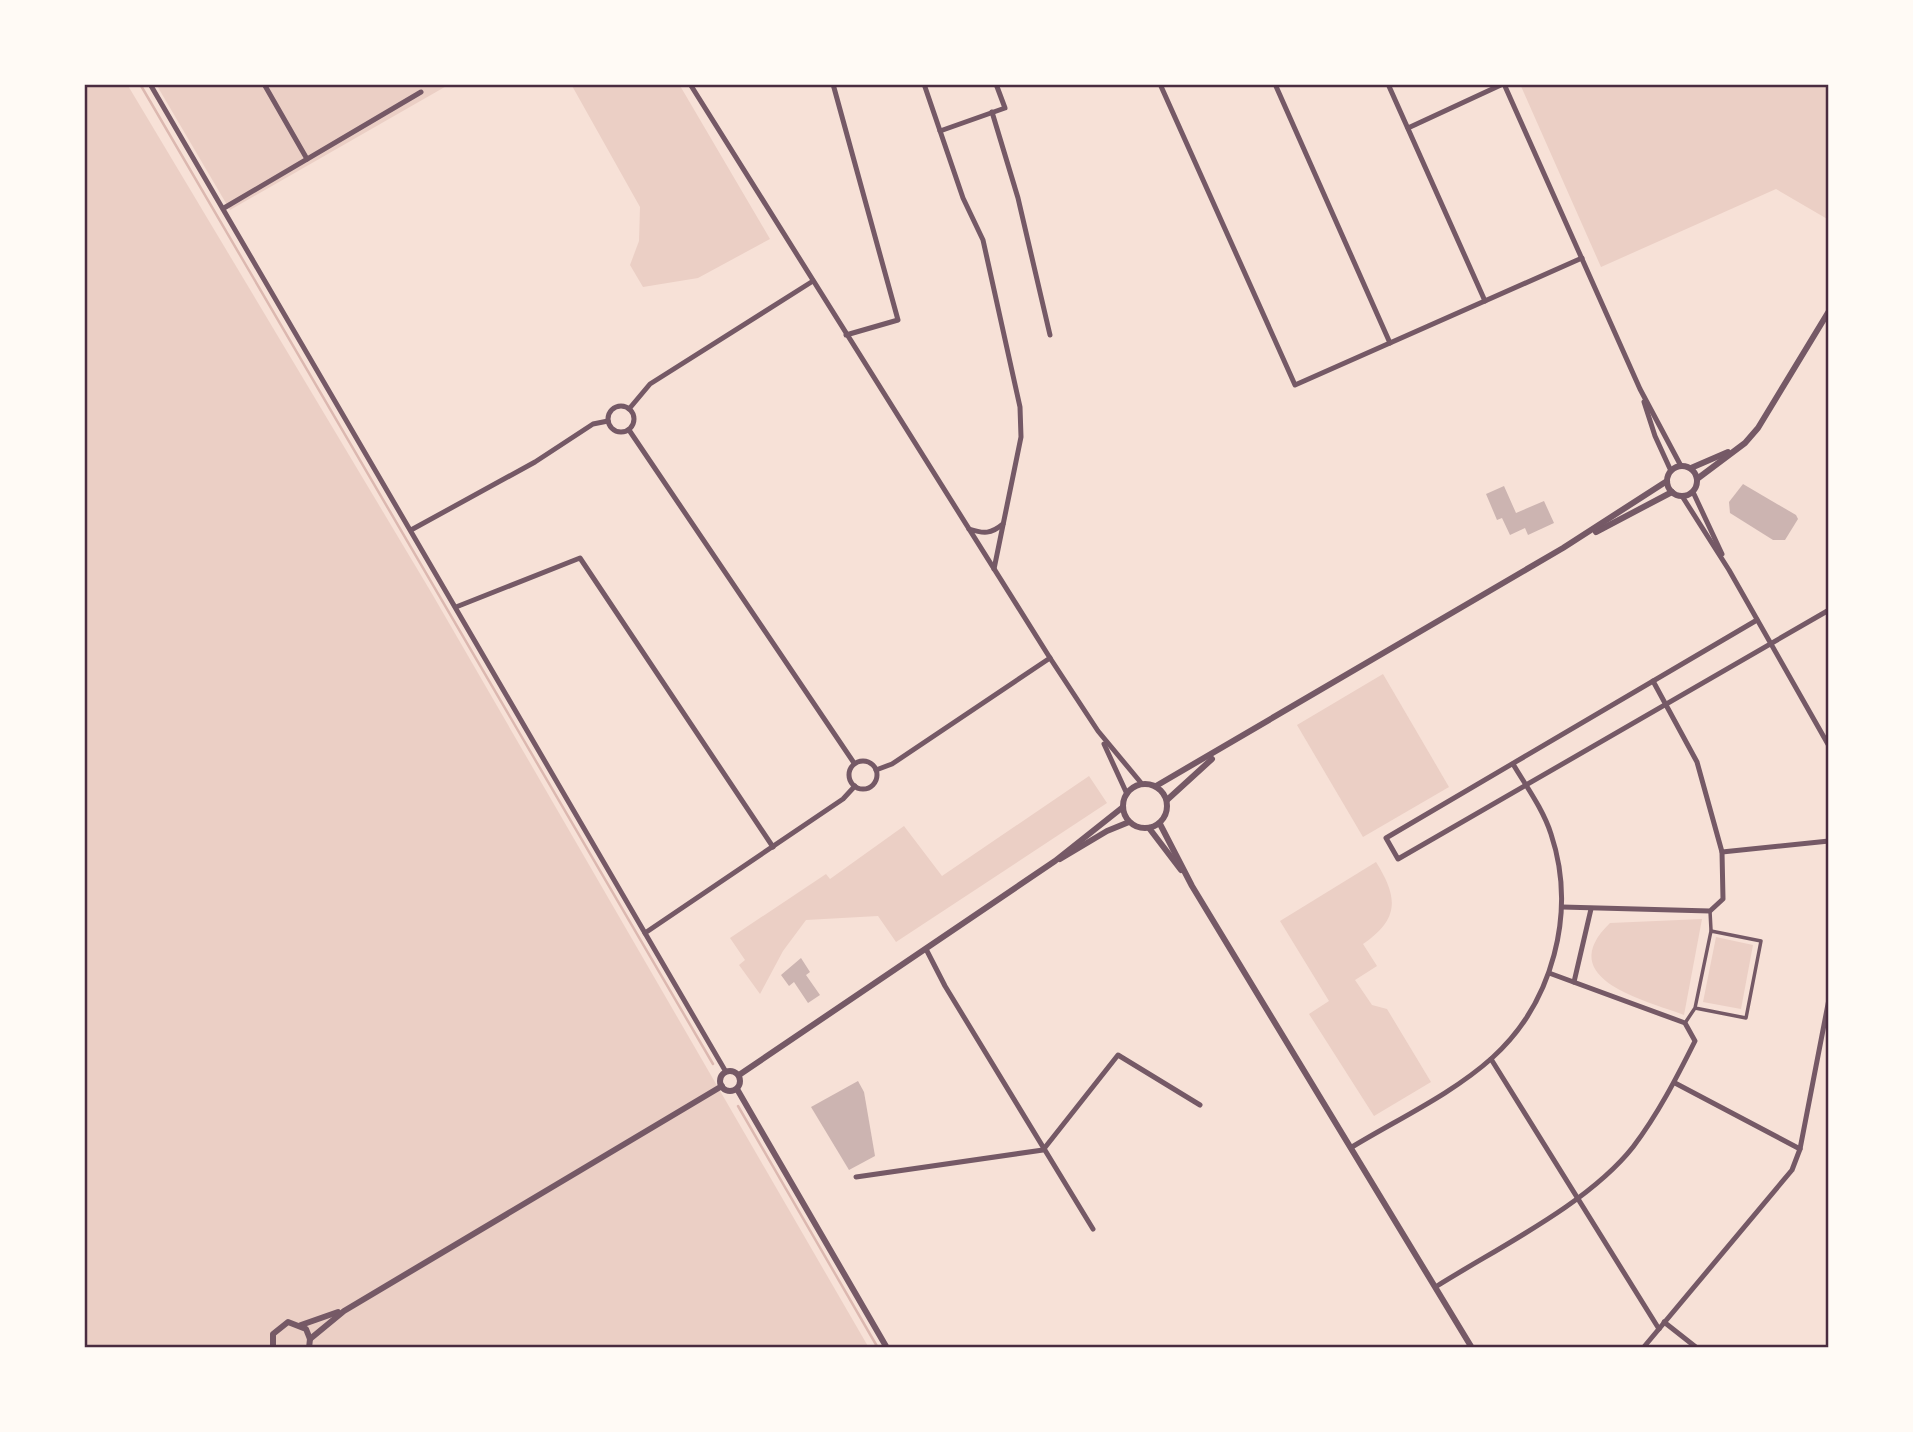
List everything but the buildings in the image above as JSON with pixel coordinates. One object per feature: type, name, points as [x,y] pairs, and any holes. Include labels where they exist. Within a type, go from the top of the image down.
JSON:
[{"type":"street","points":[[150,84],[726,1072]]},
{"type":"street","points":[[264,84],[307,159]]},
{"type":"street","points":[[690,84],[1050,658],[1098,731],[1142,784]]},
{"type":"street","points":[[833,84],[898,320],[846,335]]},
{"type":"street","points":[[924,84],[963,198],[984,240],[1020,407],[1021,437],[994,569]]},
{"type":"street","points":[[940,131],[1005,108],[996,84]]},
{"type":"street","points":[[1160,84],[1295,385],[1582,258]]},
{"type":"street","points":[[1275,84],[1390,343]]},
{"type":"street","points":[[1388,84],[1485,301]]},
{"type":"street","points":[[1408,128],[1503,84],[1640,389],[1681,466]]},
{"type":"street","points":[[224,208],[421,92]]},
{"type":"street","points":[[992,112],[1018,198],[1051,335]]},
{"type":"street","points":[[629,409],[650,384],[813,281]]},
{"type":"street","points":[[1729,570],[1693,492],[1698,479],[1758,428],[1829,311]]},
{"type":"street","points":[[1640,389],[1655,436],[1671,471]]},
{"type":"street","points":[[608,421],[610,413],[616,407],[629,409]]},
{"type":"street","points":[[629,409],[634,419],[629,430]]},
{"type":"street","points":[[411,530],[535,462],[593,424],[608,421]]},
{"type":"street","points":[[608,421],[616,431],[629,430]]},
{"type":"street","points":[[629,430],[854,763]]},
{"type":"street","points":[[739,1075],[1055,861],[1123,807],[1127,794],[1142,784],[1156,786],[1563,548],[1667,481],[1671,471],[1681,466],[1691,468],[1736,449]]},
{"type":"street","points":[[1691,468],[1698,479]]},
{"type":"street","points":[[1667,481],[1672,492],[1682,496],[1729,570],[1829,746]]},
{"type":"street","points":[[1563,548],[1672,492]]},
{"type":"street","points":[[1682,496],[1693,492]]},
{"type":"street","points":[[969,529],[983,533],[994,531],[1003,524]]},
{"type":"street","points":[[456,607],[580,558],[773,847]]},
{"type":"street","points":[[1757,620],[1386,838],[1398,859],[1829,610]]},
{"type":"street","points":[[876,770],[892,764],[1050,658]]},
{"type":"street","points":[[1562,907],[1710,912],[1723,899],[1722,852],[1697,762],[1653,681]]},
{"type":"street","points":[[1098,731],[1127,794]]},
{"type":"street","points":[[1167,800],[1179,785],[1238,739]]},
{"type":"street","points":[[867,761],[876,770],[876,779],[871,786],[863,789],[855,786],[848,775],[854,763],[867,761]]},
{"type":"street","points":[[1352,1147],[1491,1059],[1536,1003],[1549,973],[1558,941],[1562,880],[1551,833],[1513,764]]},
{"type":"street","points":[[645,933],[844,799],[855,786]]},
{"type":"street","points":[[1123,807],[1129,822],[1137,827],[1149,828],[1160,824],[1167,813],[1167,800],[1156,786]]},
{"type":"street","points":[[1055,861],[1129,822]]},
{"type":"street","points":[[1160,824],[1192,886],[1437,1286],[1472,1348]]},
{"type":"street","points":[[1149,828],[1192,886]]},
{"type":"street","points":[[1722,852],[1829,841]]},
{"type":"street","points":[[1574,982],[1591,909]]},
{"type":"street","points":[[1685,1023],[1695,1008],[1711,931],[1710,912]]},
{"type":"street","points":[[1695,1008],[1745,1018],[1761,941],[1711,931]]},
{"type":"street","points":[[926,949],[945,986],[1093,1229]]},
{"type":"street","points":[[1437,1286],[1578,1198],[1632,1148],[1675,1083],[1695,1041],[1685,1023],[1549,973]]},
{"type":"street","points":[[1643,1348],[1788,1175],[1800,1149],[1829,999]]},
{"type":"street","points":[[856,1177],[1044,1150],[1118,1055],[1200,1105]]},
{"type":"street","points":[[1491,1059],[1659,1329]]},
{"type":"street","points":[[722,1086],[721,1076],[732,1070],[741,1080],[737,1089]]},
{"type":"street","points":[[1675,1083],[1800,1149]]},
{"type":"street","points":[[722,1086],[730,1091],[737,1089]]},
{"type":"street","points":[[310,1339],[344,1311],[722,1086]]},
{"type":"street","points":[[737,1089],[887,1348]]},
{"type":"street","points":[[272,1348],[271,1340],[277,1328],[288,1322],[301,1325],[344,1311]]},
{"type":"street","points":[[1664,1322],[1697,1348]]},
{"type":"street","points":[[301,1325],[310,1339],[309,1348]]},
{"type":"shaded area","points":[[84,84],[127,84],[431,592],[869,1348],[84,1348]]},
{"type":"shaded area","points":[[156,84],[450,84],[230,210]]},
{"type":"shaded area","points":[[571,84],[679,84],[770,239],[698,278],[643,287],[630,265],[639,241],[640,207]]},
{"type":"shaded area","points":[[1520,84],[1829,84],[1829,220],[1776,189],[1601,267]]},
{"type":"shaded area","points":[[1383,674],[1449,787],[1363,837],[1297,725]]},
{"type":"shaded area","points":[[1089,776],[1107,803],[896,942],[878,916],[806,920],[783,951],[760,994],[739,965],[745,960],[730,938],[826,874],[830,879],[904,826],[942,876]]},
{"type":"shaded area","points":[[1376,862],[1388,886],[1392,907],[1384,926],[1363,944],[1377,966],[1355,980],[1372,1005],[1387,1009],[1431,1082],[1374,1116],[1309,1014],[1329,1001],[1280,921]]},
{"type":"shaded area","points":[[1702,919],[1684,1015],[1628,994],[1598,973],[1592,959],[1595,942],[1610,923]]},
{"type":"shaded area","points":[[1716,937],[1753,945],[1741,1009],[1703,1002]]},
{"type":"waterway","points":[[140,84],[713,1064]]},
{"type":"waterway","points":[[738,1106],[878,1348]]}]
